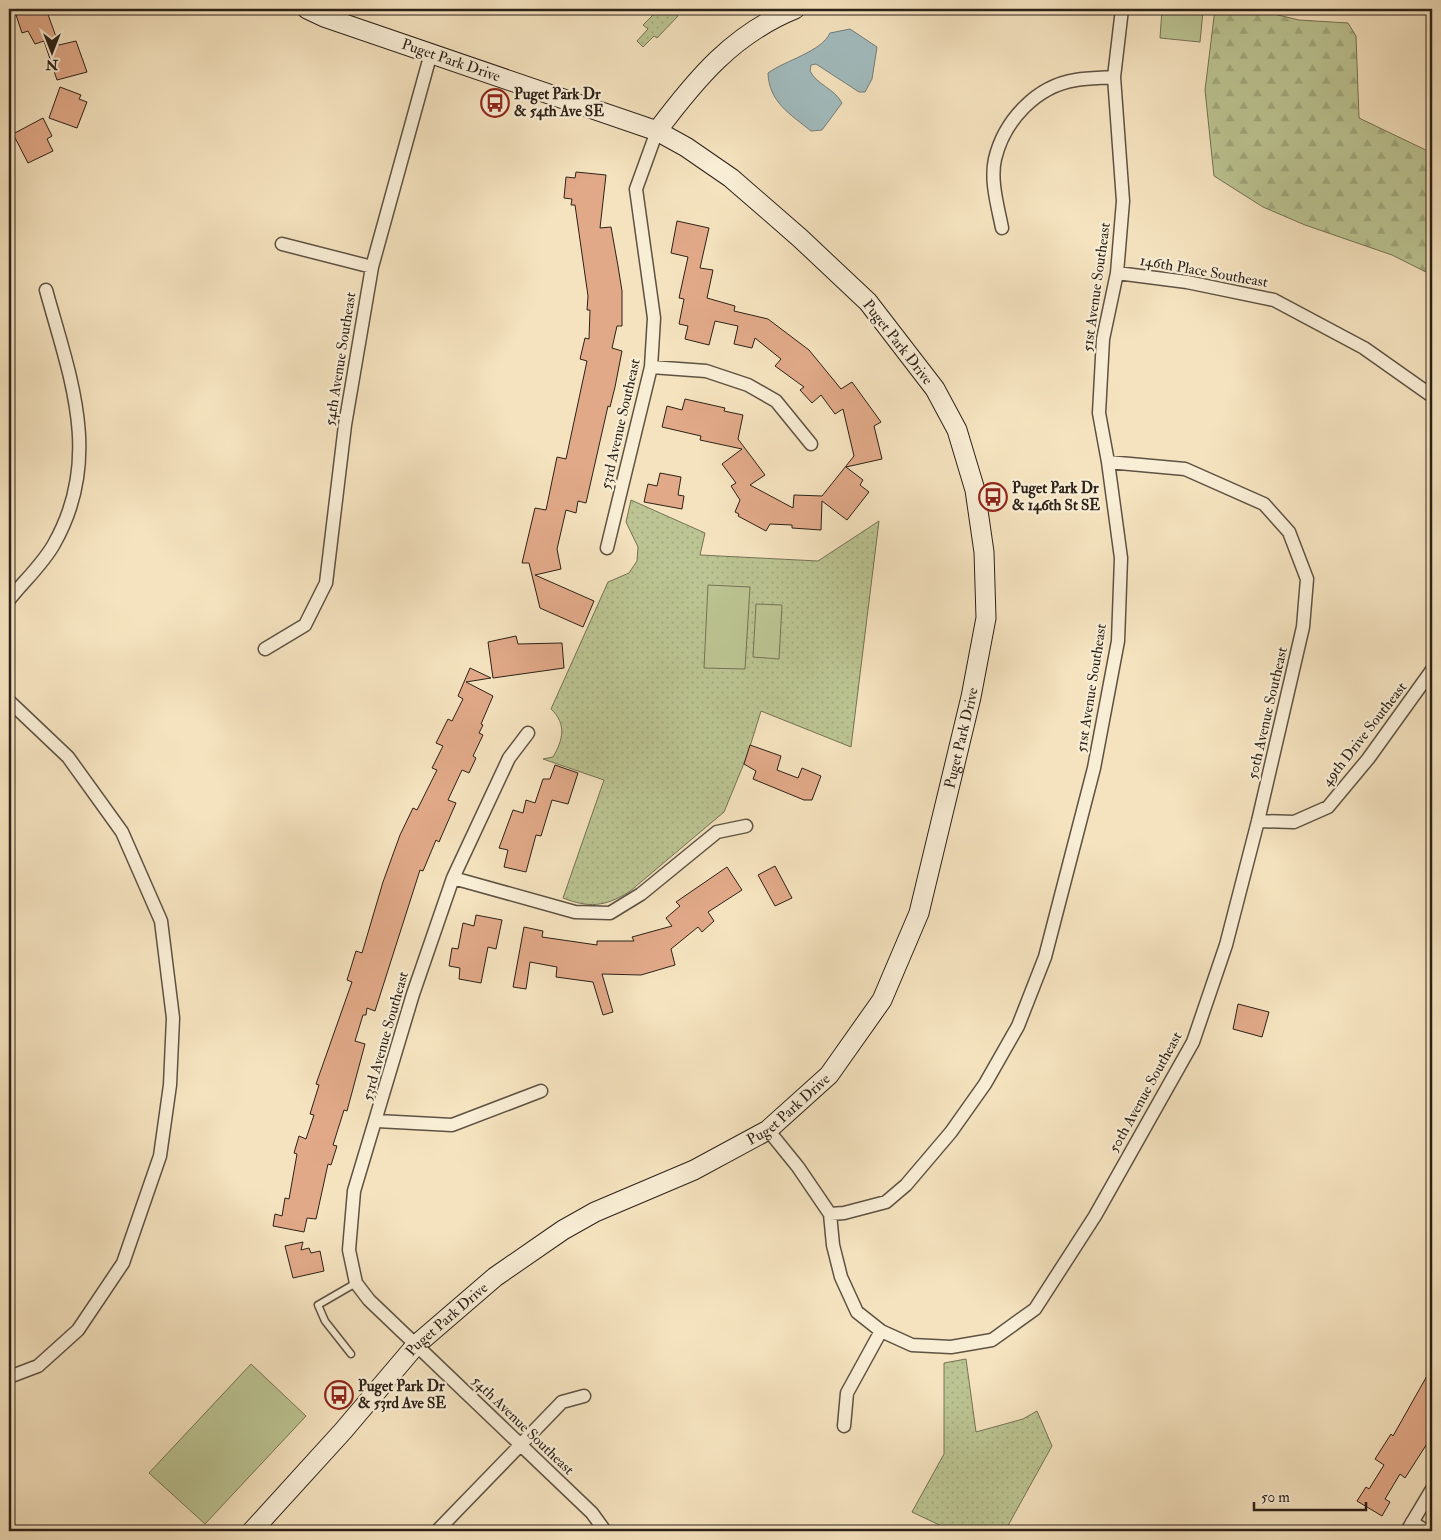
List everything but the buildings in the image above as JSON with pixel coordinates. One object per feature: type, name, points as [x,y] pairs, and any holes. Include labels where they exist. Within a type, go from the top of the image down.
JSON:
[{"type":"street","name":"Puget Park Drive","points":[[252,1531],[343,1431],[416,1345],[495,1277],[563,1230],[595,1212],[694,1170],[768,1130],[829,1076],[882,1000],[919,913],[971,697],[986,618],[984,552],[975,490],[957,430],[936,389],[868,302],[800,238],[731,178],[686,147],[656,131],[324,17],[308,9]]},
{"type":"street","points":[[656,131],[689,87],[711,64],[742,38],[779,15],[795,9]]},
{"type":"street","name":"51st Avenue Southeast","points":[[830,1214],[844,1214],[886,1202],[906,1185],[946,1138],[985,1084],[1018,1026],[1045,958],[1094,768],[1118,641],[1121,558],[1108,462],[1099,413],[1104,339],[1117,273],[1123,201],[1114,77],[1122,9]]},
{"type":"street","name":"54th Avenue Southeast","points":[[265,649],[305,625],[326,583],[346,425],[372,267],[431,53]]},
{"type":"street","points":[[1002,228],[996,198],[995,160],[1008,126],[1037,95],[1074,80],[1114,77]]},
{"type":"street","name":"53rd Avenue Southeast","points":[[607,548],[651,367],[654,318],[636,189],[656,131]]},
{"type":"street","points":[[282,244],[372,267]]},
{"type":"street","name":"146th Place Southeast","points":[[1117,273],[1187,282],[1274,300],[1364,348],[1432,396]]},
{"type":"street","points":[[9,600],[53,545],[72,504],[80,457],[76,402],[46,290]]},
{"type":"street","points":[[651,367],[706,371],[748,385],[776,402],[811,444]]},
{"type":"street","name":"50th Avenue Southeast","points":[[830,1214],[833,1245],[841,1277],[857,1312],[881,1331],[912,1345],[951,1347],[992,1340],[1035,1309],[1095,1216],[1193,1042],[1226,945],[1258,822],[1303,627],[1307,578],[1288,532],[1264,504],[1185,469],[1108,462]]},
{"type":"street","name":"49th Drive Southeast","points":[[1258,822],[1294,822],[1328,807],[1368,759],[1432,670]]},
{"type":"street","points":[[9,701],[68,757],[122,832],[161,921],[172,1018],[170,1086],[160,1156],[124,1263],[78,1330],[38,1366],[9,1378]]},
{"type":"street","name":"53rd Avenue Southeast","points":[[416,1345],[368,1300],[356,1282],[349,1250],[354,1191],[377,1121],[413,994],[453,878],[509,758],[528,733]]},
{"type":"street","points":[[453,878],[576,912],[610,913],[641,894],[717,832],[746,826]]},
{"type":"street","points":[[377,1121],[452,1125],[541,1091]]},
{"type":"street","points":[[768,1130],[798,1167],[830,1214]]},
{"type":"street","points":[[844,1426],[847,1393],[881,1331]]},
{"type":"street","name":"54th Avenue Southeast","points":[[416,1345],[592,1513],[605,1531]]},
{"type":"street","points":[[437,1531],[562,1402],[584,1396]]},
{"type":"street","points":[[1426,1531],[1409,1527],[1432,1489]]},
{"type":"lane","points":[[350,1354],[325,1321],[318,1305],[356,1282]]},
{"type":"green space","points":[[659,9],[671,9],[678,16],[657,38],[654,36],[643,47],[637,41],[648,29],[643,25]]},
{"type":"green space","points":[[1162,9],[1203,11],[1200,42],[1160,38]]},
{"type":"green space","points":[[1215,9],[1253,9],[1299,20],[1348,23],[1356,36],[1359,118],[1432,153],[1432,275],[1392,255],[1305,225],[1263,207],[1214,176],[1205,90]]},
{"type":"green space","points":[[631,500],[705,533],[700,555],[818,561],[879,521],[851,747],[761,711],[747,756],[724,812],[629,892],[612,901],[589,904],[563,898],[604,780],[543,759],[553,757],[559,744],[562,732],[561,726],[551,709],[608,582],[629,573],[637,561],[638,547],[626,522]]},
{"type":"green space","points":[[708,585],[750,587],[745,669],[704,668]]},
{"type":"green space","points":[[756,604],[782,605],[779,659],[753,657]]},
{"type":"green space","points":[[966,1359],[976,1432],[1023,1419],[1037,1411],[1052,1446],[1005,1531],[952,1531],[912,1512],[944,1454],[944,1363]]},
{"type":"green space","points":[[251,1364],[306,1416],[205,1524],[149,1473]]},
{"type":"water","points":[[850,29],[877,47],[872,79],[865,92],[859,92],[816,64],[811,65],[810,71],[813,76],[835,94],[842,103],[822,130],[811,131],[788,113],[777,100],[769,83],[768,73],[811,51],[825,40],[830,33]]},
{"type":"place","name":"Puget Park Dr & 54th Ave SE","points":[[495,103]]},
{"type":"place","name":"Puget Park Dr & 146th St SE","points":[[993,497]]},
{"type":"place","name":"Puget Park Dr & 53rd Ave SE","points":[[339,1395]]}]
